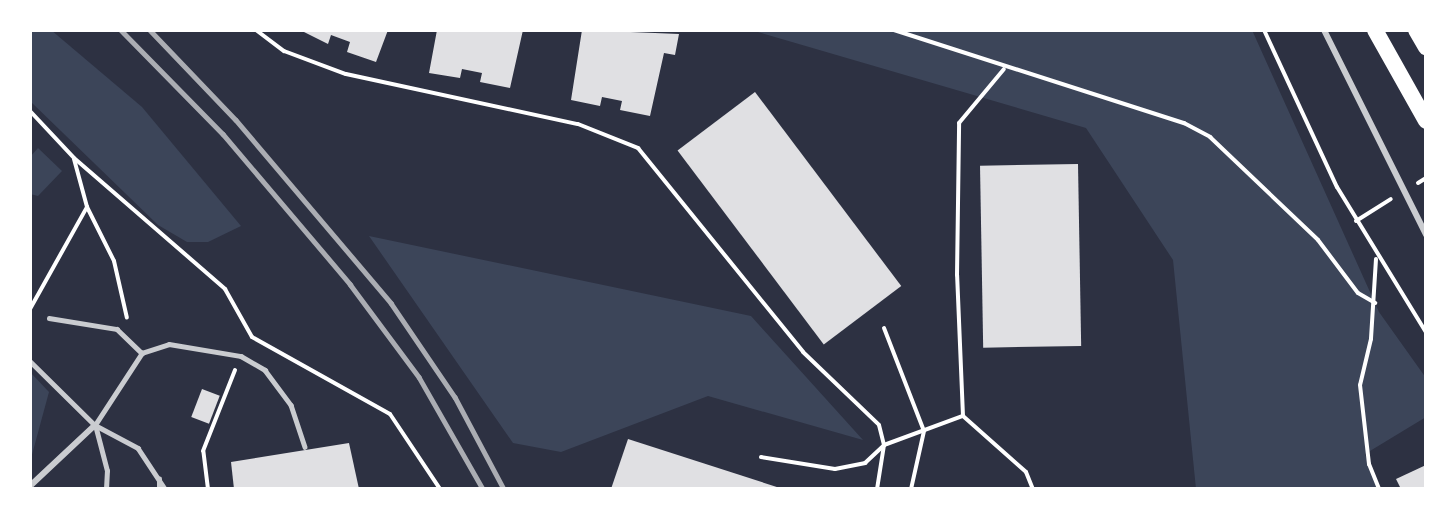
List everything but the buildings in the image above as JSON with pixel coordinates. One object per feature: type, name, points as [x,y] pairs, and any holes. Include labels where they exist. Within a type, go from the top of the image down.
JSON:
[{"type":"highway","points":[[1375,30],[1426,121]]},
{"type":"highway","points":[[1416,30],[1426,47]]},
{"type":"street","points":[[1324,30],[1426,235]]},
{"type":"street","points":[[30,486],[95,425]]},
{"type":"lane","points":[[49,318],[126,332],[142,353]]},
{"type":"lane","points":[[106,489],[107,471],[95,425],[142,353],[169,344],[241,356],[282,387],[305,447]]},
{"type":"lane","points":[[30,362],[95,425],[138,448],[165,489]]},
{"type":"lane","points":[[159,479],[159,489]]},
{"type":"path","points":[[256,30],[284,51],[346,74],[578,124],[638,148],[803,352],[879,425],[884,445],[877,489]]},
{"type":"path","points":[[894,30],[1004,69],[1184,123],[1210,136],[1318,240],[1358,293],[1375,303]]},
{"type":"path","points":[[1264,30],[1356,221],[1376,258],[1426,332]]},
{"type":"path","points":[[1004,69],[959,123],[957,275],[963,416],[1026,472],[1032,489]]},
{"type":"path","points":[[30,111],[74,158],[225,289],[252,338],[390,414],[440,489]]},
{"type":"path","points":[[74,158],[87,207],[114,261],[128,314],[126,332]]},
{"type":"path","points":[[30,309],[87,207]]},
{"type":"path","points":[[1356,221],[1367,215]]},
{"type":"path","points":[[1376,258],[1375,303],[1360,385],[1369,464],[1379,489]]},
{"type":"path","points":[[884,328],[924,431],[911,489]]},
{"type":"path","points":[[208,489],[203,451],[241,356],[252,338]]},
{"type":"path","points":[[761,457],[835,469],[865,464],[884,445],[963,416]]},
{"type":"shaded area","points":[[30,30],[51,30],[142,107],[241,226],[208,242],[187,242],[158,225],[30,101]]},
{"type":"shaded area","points":[[751,30],[1252,30],[1379,312],[1426,378],[1426,417],[1365,454],[1378,489],[1196,489],[1173,260],[1086,128]]},
{"type":"shaded area","points":[[38,148],[62,171],[38,196],[30,194],[30,157]]},
{"type":"shaded area","points":[[369,236],[751,316],[863,440],[708,396],[561,452],[513,443]]},
{"type":"shaded area","points":[[30,372],[49,392],[30,462]]},
{"type":"railway","points":[[121,30],[223,134],[350,284],[419,377],[483,489]]},
{"type":"railway","points":[[150,30],[236,120],[391,303],[455,397],[504,489]]}]
